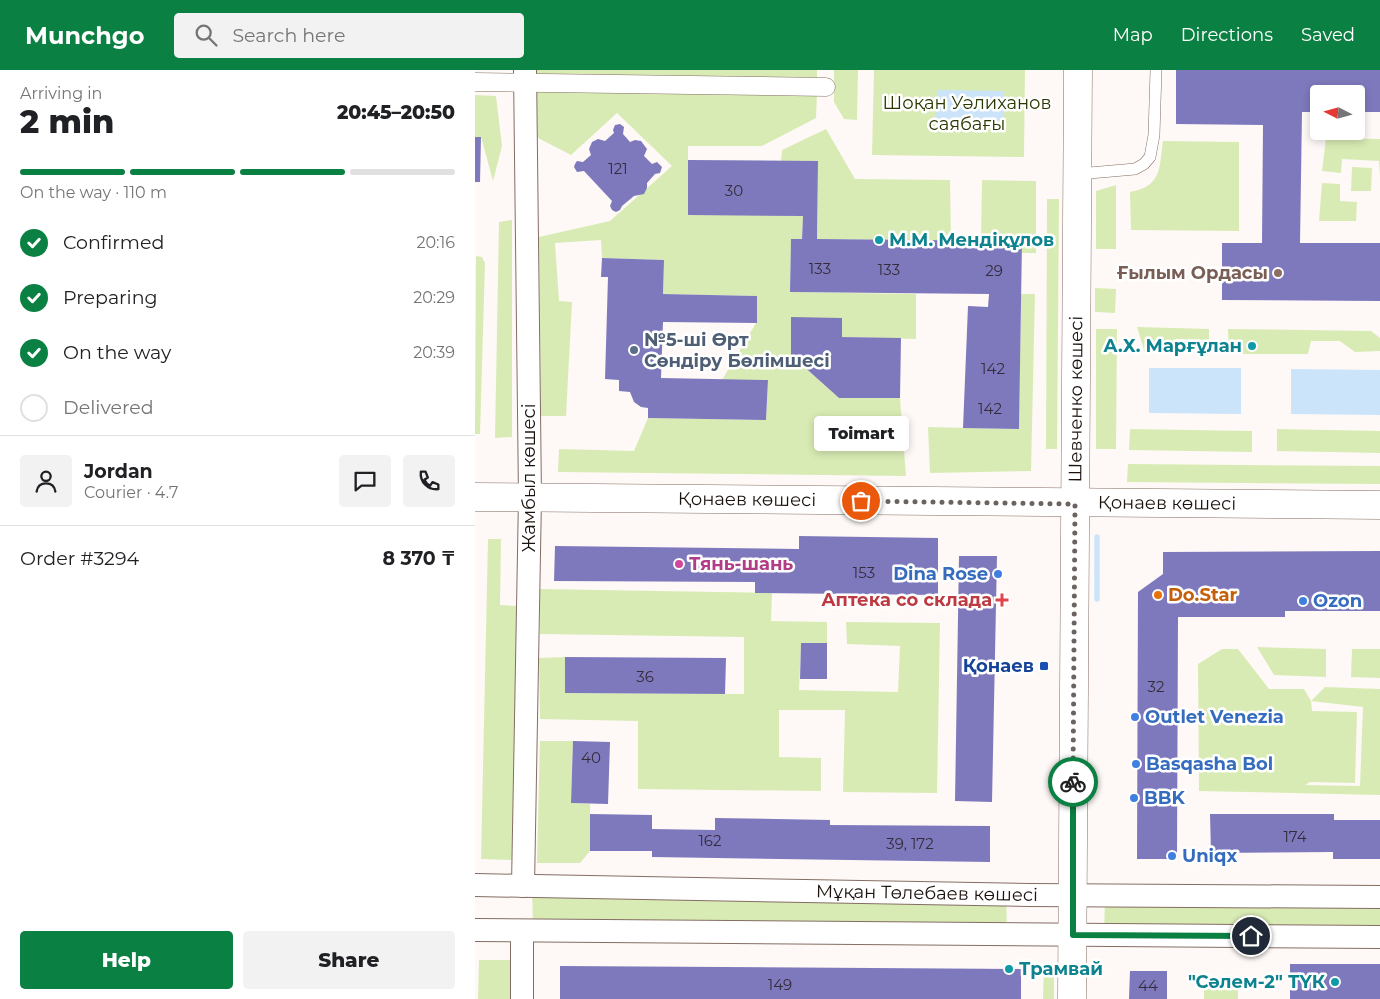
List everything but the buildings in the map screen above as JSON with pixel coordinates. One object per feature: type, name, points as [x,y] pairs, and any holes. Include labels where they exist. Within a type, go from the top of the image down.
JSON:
[{"type":"street","name":"Шевченко көшесі","points":[[1072,999],[1078,70]]},
{"type":"street","points":[[475,82],[525,76],[826,87]]},
{"type":"street","name":"Жамбыл көшесі","points":[[523,886],[530,497],[525,76]]},
{"type":"street","name":"Қонаев көшесі","points":[[475,497],[1075,504],[1380,505]]},
{"type":"street","name":"Мұқан Төлебаев көшесі","points":[[475,885],[1073,896],[1380,897]]},
{"type":"street","points":[[475,930],[1380,937]]},
{"type":"street","points":[[522,931],[522,999]]},
{"type":"lane","points":[[1078,174],[1135,169],[1144,164],[1150,157],[1155,135],[1156,70]]},
{"type":"green space","points":[[536,70],[817,70],[817,81],[536,77]]},
{"type":"green space","points":[[834,70],[858,70],[857,120],[844,119],[834,102]]},
{"type":"green space","name":"Шоқан Уәлиханов саябағы","points":[[874,70],[1025,70],[1024,157],[872,155]]},
{"type":"green space","points":[[536,90],[817,94],[816,118],[762,146],[688,146],[688,214],[803,216],[802,239],[791,240],[790,292],[916,294],[916,339],[842,337],[842,318],[791,318],[791,355],[839,398],[900,398],[906,476],[558,472],[559,449],[634,451],[648,418],[766,420],[768,381],[722,380],[756,323],[757,296],[663,294],[664,260],[602,258],[601,240],[555,243],[559,301],[572,302],[566,416],[541,416],[539,237],[610,221],[672,166],[617,113],[571,155],[536,137]]},
{"type":"green space","points":[[475,95],[496,96],[502,146],[493,181],[481,137],[475,137]]},
{"type":"green space","points":[[826,129],[855,179],[950,180],[951,241],[817,239],[818,162],[781,161],[782,150]]},
{"type":"green space","points":[[1380,139],[1380,176],[1379,161],[1342,159],[1341,173],[1322,171],[1326,140]]},
{"type":"green space","points":[[1163,141],[1239,142],[1239,231],[1131,230],[1130,192],[1148,185],[1157,175]]},
{"type":"green space","points":[[1352,167],[1372,168],[1371,191],[1351,191]]},
{"type":"green space","points":[[982,180],[1036,181],[1036,253],[1022,253],[1022,241],[981,241]]},
{"type":"green space","points":[[1322,183],[1340,184],[1340,201],[1357,202],[1356,221],[1319,221]]},
{"type":"green space","points":[[1116,185],[1116,249],[1096,249],[1096,191]]},
{"type":"green space","points":[[1047,199],[1059,199],[1057,449],[1046,449]]},
{"type":"green space","points":[[512,220],[512,437],[495,438],[499,222]]},
{"type":"green space","points":[[476,256],[482,257],[485,263],[480,434],[475,434]]},
{"type":"green space","points":[[1095,288],[1116,289],[1115,313],[1095,312]]},
{"type":"green space","points":[[1021,294],[1035,294],[1031,471],[930,473],[928,427],[1019,429]]},
{"type":"green space","points":[[1137,327],[1209,329],[1209,340],[1176,339],[1176,353],[1145,353]]},
{"type":"green space","points":[[1096,329],[1117,329],[1116,449],[1096,449]]},
{"type":"green space","points":[[1228,329],[1371,331],[1380,338],[1380,351],[1355,352],[1340,341],[1311,341],[1308,354],[1229,354]]},
{"type":"green space","points":[[1130,429],[1252,431],[1252,452],[1129,450]]},
{"type":"green space","points":[[1277,429],[1380,431],[1380,453],[1277,451]]},
{"type":"green space","points":[[1128,464],[1380,466],[1380,484],[1127,482]]},
{"type":"green space","points":[[488,539],[501,539],[500,605],[520,606],[514,860],[481,859]]},
{"type":"green space","points":[[540,589],[772,593],[771,621],[827,622],[827,643],[801,643],[799,690],[898,692],[900,646],[847,644],[846,622],[940,623],[937,793],[843,792],[845,710],[779,710],[779,757],[821,758],[821,791],[638,789],[638,721],[540,719],[539,658],[565,657],[565,693],[744,694],[744,637],[540,634]]},
{"type":"green space","points":[[1257,647],[1326,649],[1326,677],[1274,675]]},
{"type":"green space","points":[[1222,649],[1238,649],[1269,689],[1304,689],[1311,701],[1325,687],[1380,689],[1380,795],[1199,791],[1198,664]],"holes":[[[1311,701],[1363,707],[1360,786],[1305,785],[1310,782],[1355,783],[1357,712],[1312,711]]]},
{"type":"green space","points":[[1352,649],[1380,649],[1380,678],[1351,677]]},
{"type":"green space","points":[[540,741],[573,741],[571,803],[590,804],[590,851],[580,863],[537,863]]},
{"type":"green space","points":[[532,886],[1006,895],[1007,934],[533,931]]},
{"type":"green space","points":[[1105,896],[1380,897],[1380,937],[1104,935]]},
{"type":"green space","points":[[479,960],[512,960],[512,999],[478,999]]},
{"type":"green space","points":[[1044,964],[1054,964],[1054,999],[1043,999]]},
{"type":"green space","points":[[1204,989],[1238,990],[1238,999],[1204,999]]},
{"type":"water","points":[[937,90],[1003,91],[1003,121],[936,120]]},
{"type":"water","points":[[1149,368],[1241,368],[1241,414],[1149,413]]},
{"type":"water","points":[[1291,369],[1380,370],[1380,415],[1291,414]]},
{"type":"waterway","points":[[1097,537],[1097,599]]},
{"type":"way so far","points":[[861,501],[1075,504],[1073,782]]},
{"type":"place","name":"М.М. Мендіқұлов","points":[[879,240]]},
{"type":"place","name":"Ғылым Ордасы","points":[[1278,273]]},
{"type":"place","name":"А.Х. Марғұлан","points":[[1252,346]]},
{"type":"place","name":"№5-ші Өрт Сөндіру Бөлімшесі","points":[[634,350]]},
{"type":"place","name":"Toimart","points":[[861,501]]},
{"type":"place","name":"Тянь-шань","points":[[679,564]]},
{"type":"place","name":"Dina Rose","points":[[998,574]]},
{"type":"place","name":"Do.Star","points":[[1158,595]]},
{"type":"place","name":"Аптека со склада","points":[[1002,600]]},
{"type":"place","name":"Ozon","points":[[1303,601]]},
{"type":"place","name":"Қонаев","points":[[1044,666]]},
{"type":"place","name":"Outlet Venezia","points":[[1135,717]]},
{"type":"place","name":"Basqasha Bol","points":[[1136,764]]},
{"type":"place","name":"BBK","points":[[1134,798]]},
{"type":"place","name":"Uniqx","points":[[1172,856]]},
{"type":"place","name":"Трамвай","points":[[1009,969]]},
{"type":"place","name":"\"Сәлем-2\" ТҮК","points":[[1335,982]]},
{"type":"route","points":[[1073,782],[1073,935],[1251,936]]}]
